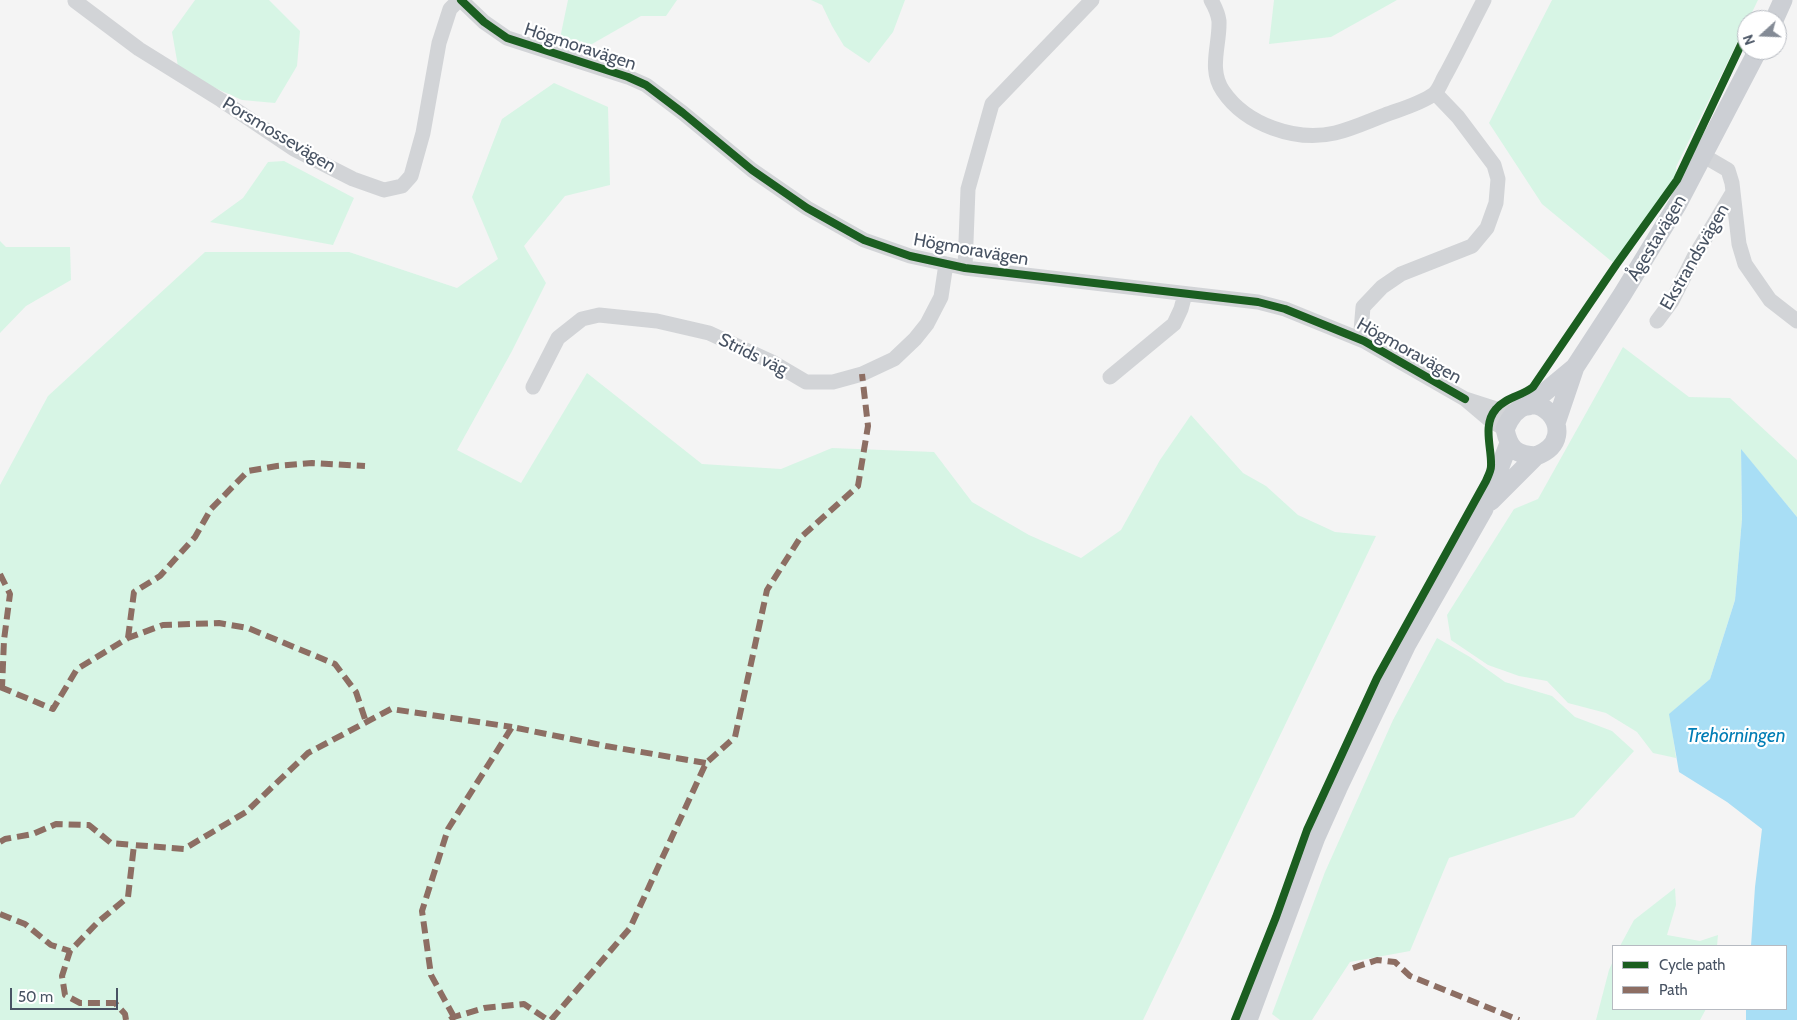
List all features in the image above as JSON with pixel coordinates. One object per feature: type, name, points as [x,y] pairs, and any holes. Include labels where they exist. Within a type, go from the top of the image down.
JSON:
[{"type":"main road","name":"Ågestavägen","points":[[1248,1020],[1316,837],[1407,644],[1484,509],[1514,423],[1575,367],[1667,222],[1704,156],[1753,60]]},
{"type":"main road","name":"Ågestavägen","points":[[1484,509],[1509,481],[1536,456],[1544,454],[1551,448],[1557,432],[1556,423],[1575,367]]},
{"type":"main road","points":[[1536,456],[1524,456],[1515,451],[1514,423],[1540,406],[1550,412],[1556,423]]},
{"type":"street","name":"Porsmossevägen","points":[[75,1],[139,49],[221,100],[294,149],[353,180],[384,190],[402,186],[411,176],[423,133],[439,42],[450,8],[460,0]]},
{"type":"street","name":"Högmoravägen","points":[[460,0],[484,22],[507,38],[628,77],[646,86],[683,113],[752,170],[807,208],[864,240],[910,256],[965,268],[1258,302],[1285,309],[1364,341],[1465,399],[1496,409],[1514,423]]},
{"type":"street","points":[[965,268],[968,189],[992,104],[1092,0]]},
{"type":"street","points":[[1211,0],[1217,10],[1219,21],[1214,57],[1217,79],[1223,91],[1236,106],[1254,119],[1277,129],[1299,135],[1333,134],[1350,129],[1435,93],[1484,0]]},
{"type":"street","points":[[1364,341],[1361,332],[1363,308],[1382,287],[1401,274],[1472,246],[1487,228],[1496,203],[1498,179],[1494,164],[1458,117],[1435,93]]},
{"type":"street","name":"Ekstrandsvägen","points":[[1704,156],[1728,170],[1733,192],[1738,244],[1745,264],[1770,300],[1797,321]]},
{"type":"street","name":"Ekstrandsvägen","points":[[1657,321],[1672,301],[1694,256],[1733,192]]},
{"type":"street","name":"Strids väg","points":[[533,387],[558,338],[582,319],[599,315],[677,324],[708,333],[772,362],[806,382],[833,382],[862,374],[894,359],[915,339],[927,324],[941,297],[946,264]]},
{"type":"street","points":[[1110,377],[1174,324],[1182,309],[1185,294]]},
{"type":"green space","points":[[195,0],[269,0],[300,31],[297,66],[275,103],[242,100],[179,72],[172,32]]},
{"type":"green space","points":[[568,0],[677,0],[666,16],[641,16],[585,48],[559,43]]},
{"type":"green space","points":[[811,0],[905,0],[893,32],[869,63],[844,46],[822,5]]},
{"type":"green space","points":[[1274,0],[1397,0],[1331,37],[1269,44]]},
{"type":"green space","points":[[1552,0],[1758,0],[1753,10],[1737,10],[1737,43],[1676,167],[1677,180],[1616,265],[1542,204],[1489,123]]},
{"type":"green space","points":[[554,83],[608,107],[610,185],[565,196],[524,246],[546,283],[512,351],[457,450],[521,483],[587,373],[702,464],[781,469],[832,448],[934,452],[972,502],[1029,535],[1081,558],[1121,530],[1160,460],[1191,415],[1243,473],[1266,486],[1298,515],[1335,532],[1376,536],[1143,1020],[0,1020],[0,485],[48,396],[205,252],[349,252],[457,288],[498,259],[472,197],[502,119]]},
{"type":"green space","points":[[284,161],[354,198],[333,245],[210,222],[243,198],[268,162]]},
{"type":"green space","points":[[0,241],[6,247],[70,247],[71,280],[26,306],[0,333]]},
{"type":"green space","points":[[1623,347],[1689,397],[1730,398],[1797,460],[1797,517],[1741,450],[1742,519],[1735,600],[1710,679],[1670,714],[1676,758],[1653,753],[1637,732],[1606,713],[1568,703],[1547,681],[1519,676],[1488,665],[1451,640],[1447,615],[1514,509],[1538,499]]},
{"type":"green space","points":[[1437,638],[1470,657],[1505,682],[1552,696],[1575,717],[1612,731],[1634,751],[1574,817],[1449,858],[1410,951],[1350,962],[1312,1020],[1280,1020],[1272,1014],[1325,872],[1393,720]]},
{"type":"green space","points":[[1675,888],[1676,905],[1667,935],[1700,941],[1718,935],[1717,945],[1621,945],[1634,920]]},
{"type":"green space","points":[[1612,963],[1612,1010],[1705,1010],[1700,1020],[1596,1020]]},
{"type":"water","name":"Trehörningen","points":[[1741,449],[1797,517],[1797,1020],[1746,1020],[1746,1010],[1787,1010],[1787,945],[1751,945],[1755,887],[1762,829],[1727,802],[1679,772],[1669,714],[1710,679],[1735,600],[1742,519]]},
{"type":"marked path","points":[[551,1020],[630,928],[706,763],[735,737],[767,590],[800,538],[858,486],[868,426],[862,374]]},
{"type":"marked path","points":[[128,638],[134,592],[160,576],[195,537],[211,509],[248,471],[312,463],[365,466]]},
{"type":"marked path","points":[[0,574],[10,594],[4,640],[2,688]]},
{"type":"marked path","points":[[0,687],[53,709],[77,669],[128,638],[163,625],[219,623],[248,628],[335,664],[356,692],[366,722]]},
{"type":"marked path","points":[[126,1020],[125,1014],[115,1003],[80,1003],[65,995],[62,976],[70,951],[98,922],[128,897],[134,845],[184,849],[246,812],[308,753],[391,709],[512,727]]},
{"type":"marked path","points":[[454,1017],[431,975],[422,911],[448,829],[512,727],[606,746],[706,763]]},
{"type":"marked path","points":[[0,842],[5,839],[33,834],[56,824],[89,825],[111,843],[134,845]]},
{"type":"marked path","points":[[0,914],[25,924],[51,945],[70,951]]},
{"type":"marked path","points":[[1353,968],[1377,960],[1395,962],[1410,976],[1519,1020]]},
{"type":"marked path","points":[[450,1020],[484,1008],[524,1004],[548,1020]]},
{"type":"cycle path","points":[[461,0],[484,22],[507,38],[628,77],[646,85],[752,170],[807,208],[864,240],[910,256],[965,268],[1258,302],[1285,309],[1364,341],[1465,399]]},
{"type":"cycle path","points":[[1235,1020],[1276,917],[1307,830],[1377,678],[1486,481],[1491,466],[1489,422],[1492,415],[1504,402],[1533,387],[1616,265],[1677,180],[1737,53]]}]
